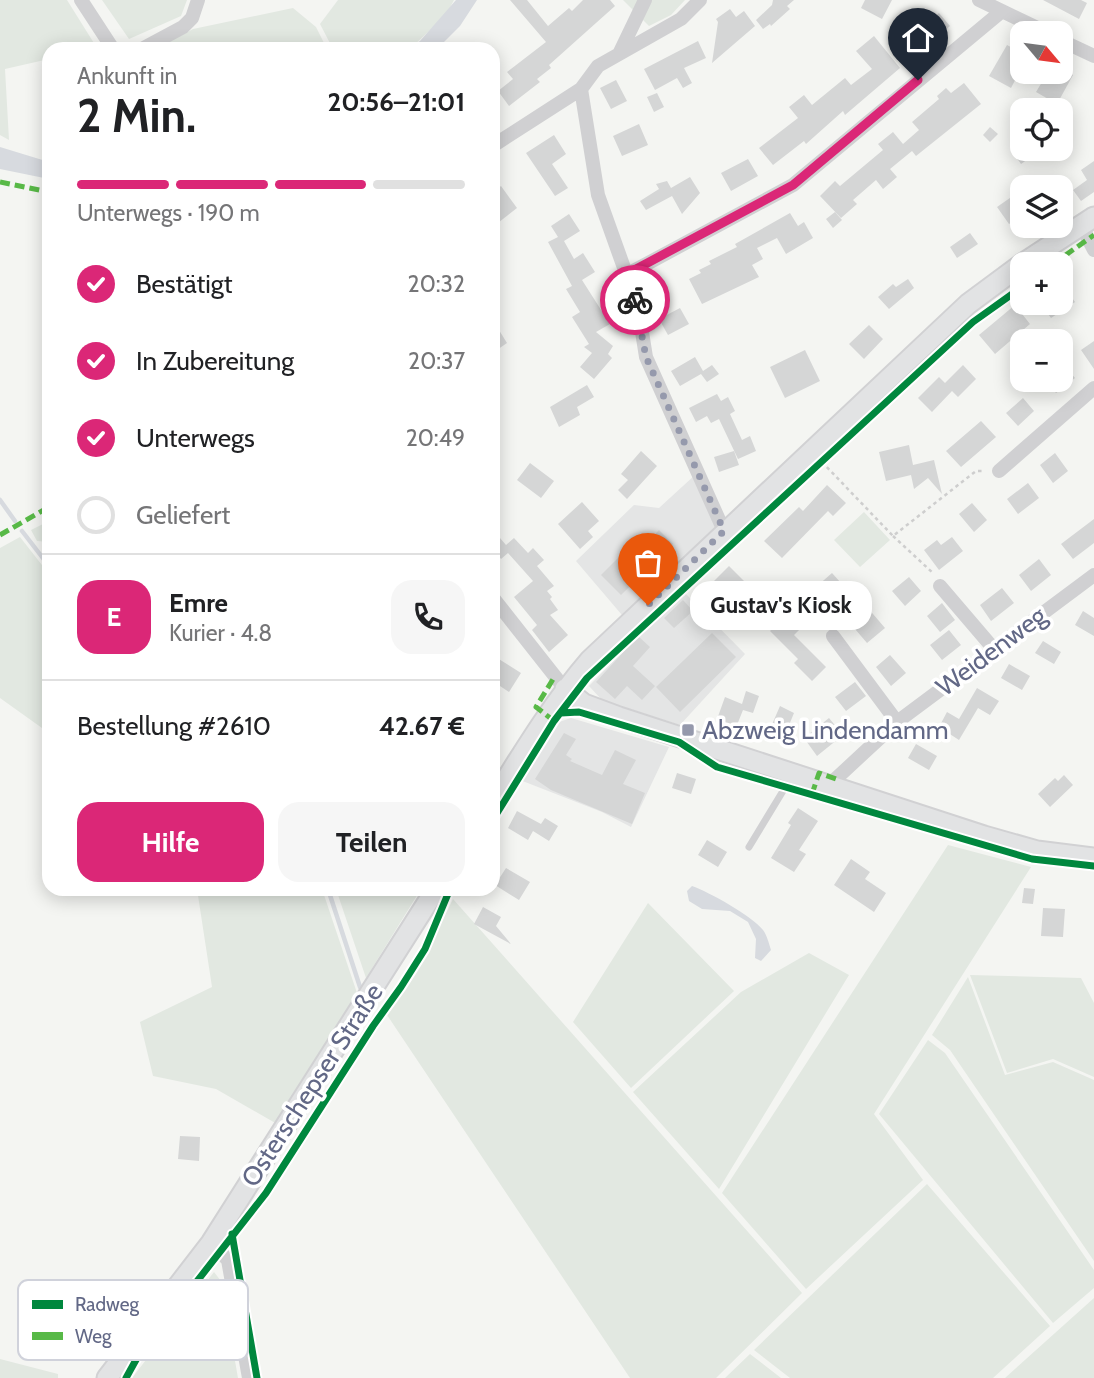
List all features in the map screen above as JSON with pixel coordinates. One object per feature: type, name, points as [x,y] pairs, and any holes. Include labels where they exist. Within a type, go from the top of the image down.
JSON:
[{"type":"main road","points":[[1040,252],[1088,221]]},
{"type":"main road","points":[[500,790],[565,689],[590,660],[968,304],[1010,273]]},
{"type":"main road","points":[[565,689],[584,704],[790,774],[1023,847],[1094,858]]},
{"type":"main road","name":"Osterschepser Straße","points":[[182,1280],[211,1243],[432,896]]},
{"type":"main road","name":"Osterschepser Straße","points":[[107,1378],[121,1360]]},
{"type":"street","points":[[81,0],[108,42]]},
{"type":"street","points":[[155,42],[183,27],[192,18],[198,0]]},
{"type":"street","points":[[620,52],[645,0]]},
{"type":"street","points":[[500,141],[581,89],[598,66],[681,19],[700,0]]},
{"type":"street","points":[[979,0],[1023,21]]},
{"type":"street","points":[[625,275],[793,185],[1002,11]]},
{"type":"street","points":[[1073,46],[1094,56]]},
{"type":"street","points":[[581,89],[598,195],[638,307],[646,357],[724,531]]},
{"type":"street","points":[[1088,221],[1094,250]]},
{"type":"street","points":[[999,471],[1094,388]]},
{"type":"street","name":"Weidenweg","points":[[828,786],[897,722],[1094,575]]},
{"type":"street","points":[[940,586],[993,648]]},
{"type":"street","points":[[500,607],[565,689]]},
{"type":"street","points":[[834,636],[897,722]]},
{"type":"street","points":[[211,1243],[228,1260],[232,1280]]},
{"type":"street","points":[[246,1360],[249,1378]]},
{"type":"lane","points":[[749,847],[786,786],[790,774]]},
{"type":"path","points":[[822,462],[934,575],[940,586]]},
{"type":"path","points":[[893,536],[976,471],[999,471]]},
{"type":"shaded area","points":[[0,0],[67,0],[93,42],[42,42],[42,61],[5,69],[9,140],[0,135]]},
{"type":"shaded area","points":[[102,0],[187,0],[181,16],[129,39]]},
{"type":"shaded area","points":[[338,0],[454,0],[446,15],[417,42],[329,42],[320,24]]},
{"type":"shaded area","points":[[456,0],[477,0],[460,26],[444,42],[420,41]]},
{"type":"shaded area","points":[[623,0],[685,0],[671,15],[649,26]]},
{"type":"shaded area","points":[[293,8],[316,27],[324,42],[169,42],[193,29]]},
{"type":"shaded area","points":[[0,147],[42,160],[42,178],[0,169]]},
{"type":"shaded area","points":[[695,475],[717,526],[622,615],[576,561],[634,505],[659,508]]},
{"type":"shaded area","points":[[864,512],[890,540],[860,567],[834,540]]},
{"type":"shaded area","points":[[42,524],[42,541],[37,541],[31,530]]},
{"type":"shaded area","points":[[20,537],[42,565],[42,728],[0,698],[0,548]]},
{"type":"shaded area","points":[[685,593],[745,654],[680,725],[602,700],[589,686]]},
{"type":"shaded area","points":[[571,718],[669,747],[631,827],[602,812],[520,780],[556,723]]},
{"type":"shaded area","points":[[948,845],[1031,867],[874,1114],[923,1180],[806,1289],[722,1193]]},
{"type":"shaded area","points":[[692,886],[730,905],[763,930],[771,950],[761,961],[755,958],[756,939],[748,922],[730,911],[702,909],[689,901],[687,891]]},
{"type":"shaded area","points":[[198,896],[324,896],[357,993],[277,1124],[216,1089],[153,1076],[140,1022],[212,987]]},
{"type":"shaded area","points":[[338,896],[417,896],[366,978]]},
{"type":"shaded area","points":[[453,899],[802,1293],[716,1378],[630,1378],[387,1015],[428,950]]},
{"type":"shaded area","points":[[648,903],[734,991],[631,1088],[573,1022]]},
{"type":"shaded area","points":[[809,953],[849,975],[719,1189],[633,1092],[741,992]]},
{"type":"shaded area","points":[[970,975],[1081,978],[1094,1003],[1094,1077],[1053,1059],[1007,1073]]},
{"type":"shaded area","points":[[968,977],[1005,1075],[1053,1062],[1094,1080],[1094,1261],[950,1050],[932,1035]]},
{"type":"shaded area","points":[[928,1040],[945,1053],[1094,1270],[1094,1288],[1053,1323],[879,1114]]},
{"type":"shaded area","points":[[927,1184],[1050,1326],[993,1378],[790,1378],[754,1350]]},
{"type":"shaded area","points":[[214,1272],[220,1280],[208,1280]]},
{"type":"shaded area","points":[[1094,1298],[1094,1378],[1005,1378]]},
{"type":"shaded area","points":[[750,1354],[781,1378],[725,1378]]},
{"type":"shaded area","points":[[0,1359],[58,1374],[58,1378],[0,1378]]},
{"type":"shaded area","points":[[146,1360],[235,1360],[238,1378],[132,1378]]},
{"type":"building","points":[[510,0],[527,0],[548,26],[569,8],[572,11],[583,0],[610,0],[615,6],[549,65],[551,68],[537,79],[540,82],[509,106],[500,94],[500,89],[513,79],[507,72],[546,42]]},
{"type":"building","points":[[773,0],[794,0],[787,6],[790,9],[771,26],[770,24],[763,29],[756,20],[772,5]]},
{"type":"building","points":[[865,0],[892,0],[882,19],[861,8]]},
{"type":"building","points":[[1043,0],[1081,0],[1087,3],[1079,19]]},
{"type":"building","points":[[730,9],[736,17],[744,11],[755,26],[712,63],[718,22],[716,19]]},
{"type":"building","points":[[939,13],[950,26],[928,45],[917,31]]},
{"type":"building","points":[[874,36],[900,68],[845,115],[843,111],[806,144],[804,141],[773,165],[759,148],[798,118],[789,107],[804,95],[812,105],[845,78],[851,85],[872,69],[856,51]]},
{"type":"building","points":[[698,41],[706,58],[684,68],[692,83],[683,88],[677,78],[655,90],[644,69]]},
{"type":"building","points":[[1007,45],[1010,47],[1010,84],[1013,84],[1011,88],[989,76]]},
{"type":"building","points":[[616,80],[627,101],[611,109],[600,88]]},
{"type":"building","points":[[964,83],[981,104],[916,156],[912,151],[890,169],[897,177],[883,189],[876,180],[853,200],[857,204],[841,218],[820,196],[835,181],[840,186],[883,150],[878,144],[893,132],[903,144],[919,130],[912,122],[939,99],[937,96],[946,88],[951,93]]},
{"type":"building","points":[[1041,84],[1068,84],[1060,98],[1046,98],[1036,92]]},
{"type":"building","points":[[657,93],[664,107],[654,112],[647,97]]},
{"type":"building","points":[[639,124],[648,145],[622,156],[613,136]]},
{"type":"building","points":[[990,127],[998,134],[990,142],[983,135]]},
{"type":"building","points":[[554,135],[566,154],[552,164],[568,188],[555,196],[526,153]]},
{"type":"building","points":[[748,159],[758,176],[731,191],[721,173]]},
{"type":"building","points":[[1094,161],[1094,192],[1081,201],[1073,190],[1087,180],[1081,170]]},
{"type":"building","points":[[690,177],[700,193],[682,214],[672,196],[646,210],[640,201],[659,189],[656,184],[667,181],[671,188]]},
{"type":"building","points":[[500,187],[517,208],[500,221]]},
{"type":"building","points":[[1010,198],[1010,223],[1009,224],[997,207]]},
{"type":"building","points":[[835,212],[842,220],[833,228],[826,219]]},
{"type":"building","points":[[790,213],[798,226],[804,222],[813,238],[786,254],[777,238],[757,248],[763,259],[752,265],[759,277],[702,304],[689,279],[711,264],[709,261],[737,247],[735,244]]},
{"type":"building","points":[[569,214],[580,231],[564,241],[574,259],[583,253],[595,272],[582,280],[610,324],[596,332],[613,346],[608,354],[612,358],[594,379],[580,367],[592,353],[584,347],[589,344],[572,317],[580,312],[566,289],[572,286],[548,242],[558,237],[551,226]]},
{"type":"building","points":[[970,233],[978,244],[957,258],[950,247]]},
{"type":"building","points":[[908,279],[914,288],[889,309],[878,297],[893,284],[896,287]]},
{"type":"building","points":[[680,308],[689,324],[668,335],[659,319]]},
{"type":"building","points":[[1010,309],[1010,315],[1023,315],[1030,324],[1024,329],[1010,329],[1010,341],[995,354],[979,335]]},
{"type":"building","points":[[869,325],[883,339],[864,359],[849,344]]},
{"type":"building","points":[[500,332],[507,343],[500,348]]},
{"type":"building","points":[[1094,341],[1094,369],[1081,350]]},
{"type":"building","points":[[805,350],[820,381],[785,398],[770,367]]},
{"type":"building","points":[[695,357],[703,371],[712,365],[719,374],[707,382],[701,374],[680,386],[671,371]]},
{"type":"building","points":[[963,365],[976,379],[958,397],[952,391],[932,412],[918,398],[939,377],[945,383]]},
{"type":"building","points":[[587,385],[594,397],[577,407],[580,415],[559,427],[550,407]]},
{"type":"building","points":[[717,394],[721,401],[728,397],[735,411],[730,414],[742,440],[750,436],[756,451],[738,459],[719,419],[711,423],[707,416],[696,422],[689,408]]},
{"type":"building","points":[[1023,398],[1034,411],[1018,426],[1006,413]]},
{"type":"building","points":[[981,421],[996,437],[961,467],[946,451]]},
{"type":"building","points":[[909,445],[913,465],[934,460],[942,494],[928,478],[914,489],[911,475],[886,481],[879,452]]},
{"type":"building","points":[[641,451],[657,466],[627,499],[618,490],[628,480],[621,474]]},
{"type":"building","points":[[734,451],[739,465],[719,472],[714,457]]},
{"type":"building","points":[[1055,453],[1068,471],[1053,483],[1040,465]]},
{"type":"building","points":[[530,463],[554,481],[541,498],[517,480]]},
{"type":"building","points":[[1028,483],[1039,498],[1018,514],[1007,499]]},
{"type":"building","points":[[827,485],[846,503],[833,516],[828,511],[782,558],[764,541],[799,507],[803,511]]},
{"type":"building","points":[[582,502],[599,521],[588,531],[593,537],[580,549],[558,524]]},
{"type":"building","points":[[972,503],[987,520],[974,532],[959,514]]},
{"type":"building","points":[[1094,519],[1094,543],[1073,559],[1061,544]]},
{"type":"building","points":[[659,530],[673,544],[621,595],[601,575],[622,554],[629,561]]},
{"type":"building","points":[[952,537],[963,551],[939,570],[924,550],[937,540],[941,545]]},
{"type":"building","points":[[500,538],[506,545],[514,538],[528,553],[533,548],[544,560],[537,566],[554,586],[547,591],[558,610],[550,615],[568,635],[549,652],[532,630],[537,625],[514,597],[533,581],[508,553],[501,559]]},
{"type":"building","points":[[1039,559],[1051,575],[1031,591],[1019,575]]},
{"type":"building","points":[[729,566],[746,583],[713,615],[696,599]]},
{"type":"building","points":[[832,573],[849,592],[825,613],[808,594]]},
{"type":"building","points":[[909,577],[921,591],[905,606],[892,591]]},
{"type":"building","points":[[1002,588],[1014,603],[991,621],[980,605]]},
{"type":"building","points":[[683,600],[693,611],[674,628],[664,618]]},
{"type":"building","points":[[942,603],[955,620],[940,632],[927,616]]},
{"type":"building","points":[[867,607],[885,628],[867,643],[849,622]]},
{"type":"building","points":[[1083,611],[1094,618],[1094,636],[1075,625]]},
{"type":"building","points":[[786,615],[800,629],[794,635],[826,667],[812,681],[794,663],[798,659],[770,631]]},
{"type":"building","points":[[949,630],[961,645],[942,660],[930,645]]},
{"type":"building","points":[[712,633],[736,657],[680,712],[656,687]]},
{"type":"building","points":[[638,636],[650,647],[633,666],[655,686],[642,700],[627,686],[615,699],[596,682]]},
{"type":"building","points":[[1043,641],[1061,652],[1054,664],[1035,653]]},
{"type":"building","points":[[890,655],[906,673],[891,686],[876,667]]},
{"type":"building","points":[[500,660],[521,673],[509,692],[500,686]]},
{"type":"building","points":[[1009,664],[1030,676],[1022,690],[1001,678]]},
{"type":"building","points":[[855,682],[866,696],[846,711],[835,697]]},
{"type":"building","points":[[977,688],[999,701],[990,715],[978,708],[959,740],[939,727],[947,712],[959,719]]},
{"type":"building","points":[[746,691],[759,696],[753,713],[743,710],[735,730],[716,722],[725,697],[742,704]]},
{"type":"building","points":[[780,706],[794,713],[785,735],[770,729]]},
{"type":"building","points":[[829,718],[843,735],[817,756],[804,738]]},
{"type":"building","points":[[564,733],[576,739],[566,755],[572,759],[570,761],[602,775],[615,750],[636,760],[623,784],[645,793],[632,824],[551,790],[535,779]]},
{"type":"building","points":[[916,744],[937,756],[929,770],[908,758]]},
{"type":"building","points":[[677,773],[696,779],[691,794],[672,788]]},
{"type":"building","points":[[1064,775],[1073,785],[1050,807],[1038,794],[1055,778],[1058,781]]},
{"type":"building","points":[[798,808],[818,821],[799,850],[806,854],[794,872],[771,858]]},
{"type":"building","points":[[517,811],[541,824],[545,818],[558,826],[549,841],[533,831],[528,840],[508,828]]},
{"type":"building","points":[[707,840],[727,852],[718,867],[698,855]]},
{"type":"building","points":[[851,859],[870,872],[865,879],[886,893],[874,912],[834,885]]},
{"type":"building","points":[[506,868],[530,882],[519,900],[500,888],[500,877]]},
{"type":"building","points":[[1024,888],[1035,889],[1033,904],[1022,903]]},
{"type":"building","points":[[483,907],[501,917],[496,926],[511,944],[474,924]]},
{"type":"building","points":[[1043,908],[1065,909],[1063,937],[1041,936]]},
{"type":"building","points":[[180,1136],[200,1137],[199,1161],[178,1159]]},
{"type":"waterway","points":[[0,500],[15,521]]},
{"type":"waterway","points":[[22,531],[42,557]]},
{"type":"waterway","points":[[330,896],[360,987]]},
{"type":"marked path","points":[[0,182],[42,191]]},
{"type":"marked path","points":[[1070,252],[1094,235]]},
{"type":"marked path","points":[[0,535],[42,511]]},
{"type":"marked path","points":[[554,721],[536,707],[555,676]]},
{"type":"marked path","points":[[812,794],[819,773],[836,779]]},
{"type":"cycle path","points":[[500,808],[554,721],[587,678],[973,322],[1010,296]]},
{"type":"cycle path","points":[[561,713],[579,712],[679,742],[717,767],[1032,859],[1094,866]]},
{"type":"cycle path","points":[[198,1280],[266,1193],[401,987],[425,949],[447,896]]},
{"type":"cycle path","points":[[232,1234],[240,1280]]},
{"type":"cycle path","points":[[248,1326],[257,1378]]},
{"type":"cycle path","points":[[126,1378],[136,1360]]},
{"type":"way so far","points":[[635,300],[646,357],[724,531],[648,605]]},
{"type":"place","name":"Gustav's Kiosk","points":[[648,605]]},
{"type":"place","name":"Abzweig Lindendamm","points":[[688,730]]},
{"type":"route","points":[[635,300],[625,275],[793,185],[918,80]]}]
